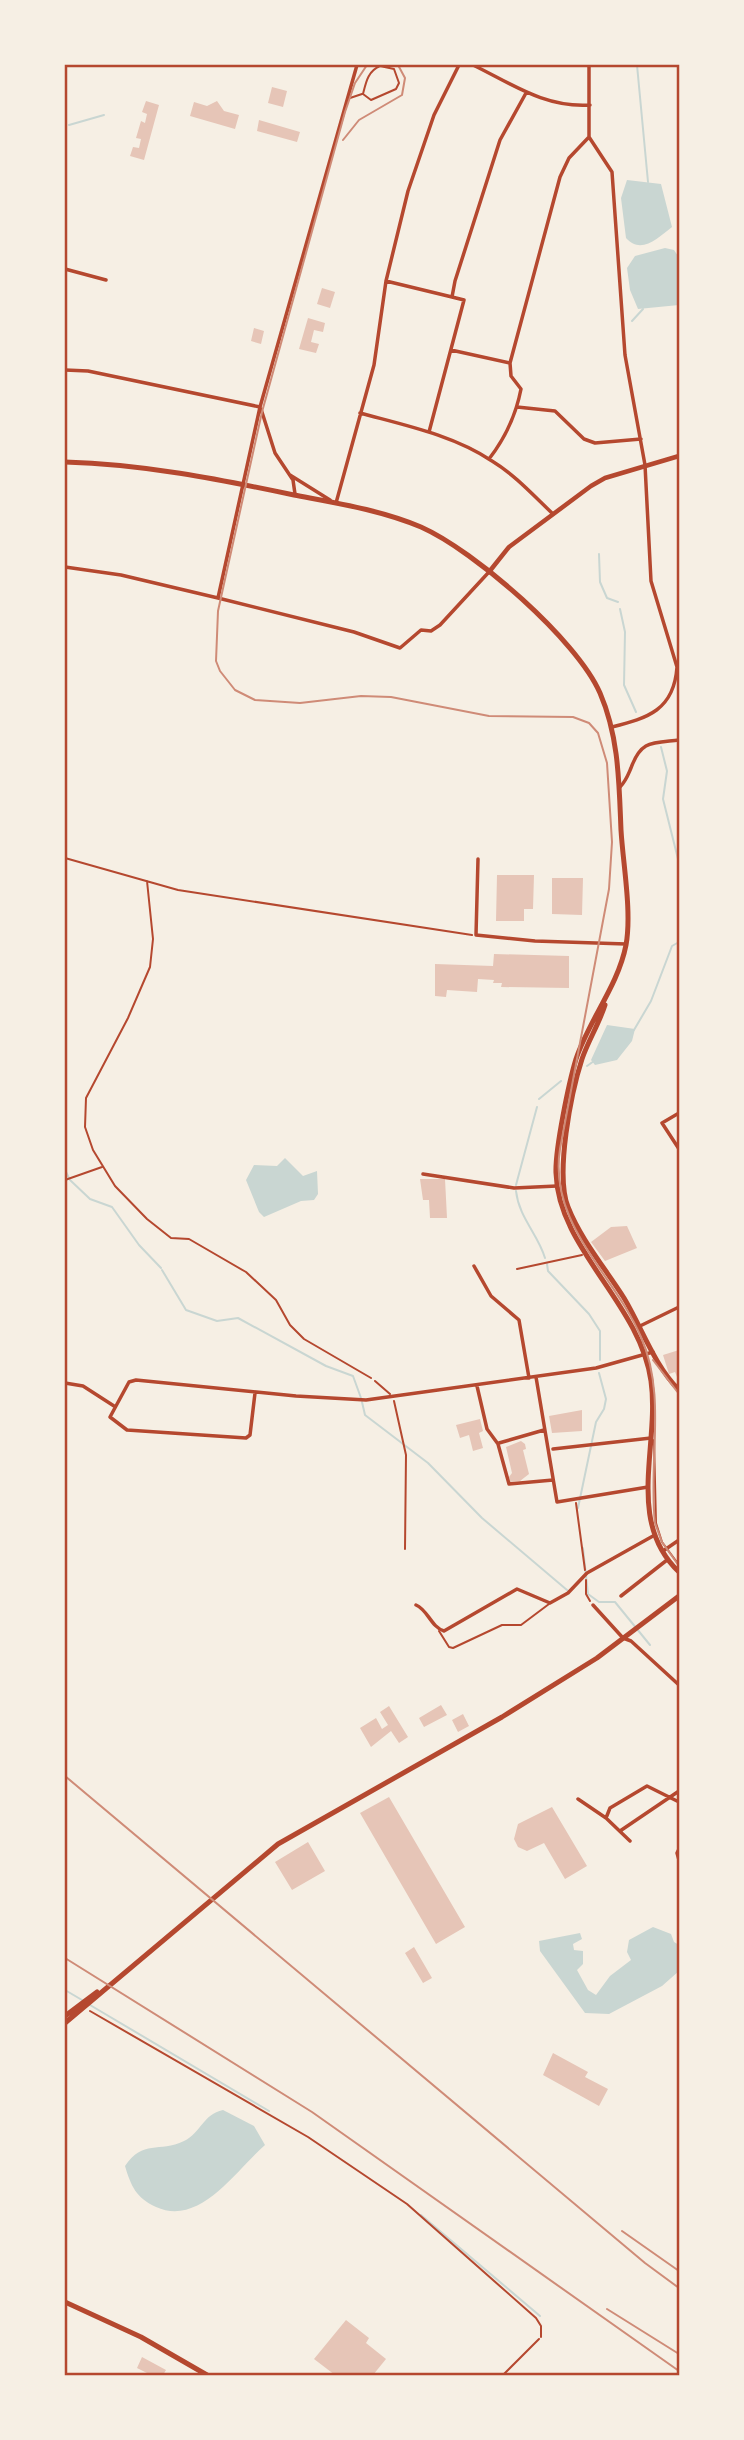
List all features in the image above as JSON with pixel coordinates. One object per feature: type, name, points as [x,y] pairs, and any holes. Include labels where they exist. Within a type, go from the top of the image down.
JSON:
[{"type":"main road","points":[[65,462],[164,470],[242,484],[384,514],[428,530],[488,573],[572,647],[594,681],[612,726],[620,787],[626,944],[611,986],[576,1060],[557,1154],[560,1186],[566,1215],[666,1374],[679,1390]]},
{"type":"main road","points":[[638,1327],[651,1378],[653,1438],[648,1487],[650,1519],[653,1536],[664,1550],[667,1560],[679,1572]]},
{"type":"main road","points":[[651,1378],[658,1372],[666,1374]]},
{"type":"main road","points":[[65,2023],[88,2000],[278,1844],[500,1718],[623,1638],[679,1596]]},
{"type":"main road","points":[[65,2016],[81,2006]]},
{"type":"main road","points":[[65,2302],[142,2337],[208,2375]]},
{"type":"street","points":[[218,598],[260,407],[356,65]]},
{"type":"street","points":[[290,475],[336,503],[380,335],[386,281],[412,178],[434,115],[459,65]]},
{"type":"street","points":[[473,65],[526,93],[558,104],[590,105]]},
{"type":"street","points":[[589,65],[589,137],[612,172],[625,355],[645,466],[650,581],[678,667],[661,708],[653,714],[612,726]]},
{"type":"street","points":[[452,297],[500,140],[526,93]]},
{"type":"street","points":[[489,459],[508,432],[517,407],[521,389],[511,376],[510,363],[560,177],[569,158],[589,137]]},
{"type":"street","points":[[65,269],[106,280]]},
{"type":"street","points":[[386,281],[464,299],[429,432]]},
{"type":"street","points":[[451,350],[510,363]]},
{"type":"street","points":[[65,370],[88,371],[260,407]]},
{"type":"street","points":[[260,407],[275,453],[290,475],[295,495]]},
{"type":"street","points":[[517,407],[555,411],[575,433],[595,443],[641,439]]},
{"type":"street","points":[[360,412],[429,432],[489,459],[517,479],[553,514]]},
{"type":"street","points":[[65,567],[121,575],[218,598],[354,632],[400,648],[421,630],[431,631],[440,625],[509,547],[605,478],[679,456]]},
{"type":"street","points":[[620,787],[625,782],[640,748],[647,744],[679,740]]},
{"type":"street","points":[[478,859],[476,935],[535,942],[626,944]]},
{"type":"street","points":[[679,1113],[662,1123],[679,1149]]},
{"type":"street","points":[[424,1174],[516,1188],[560,1186]]},
{"type":"street","points":[[474,1266],[492,1296],[519,1320],[529,1378]]},
{"type":"street","points":[[638,1327],[679,1307]]},
{"type":"street","points":[[255,1393],[250,1435],[246,1438],[127,1430],[112,1420],[114,1406],[129,1382],[135,1380],[255,1393],[366,1400],[596,1368],[653,1352]]},
{"type":"street","points":[[536,1377],[558,1502],[648,1487]]},
{"type":"street","points":[[65,1383],[83,1386],[114,1406]]},
{"type":"street","points":[[477,1385],[487,1429],[498,1444],[509,1484],[553,1480]]},
{"type":"street","points":[[498,1444],[544,1430]]},
{"type":"street","points":[[553,1450],[653,1438]]},
{"type":"street","points":[[416,1605],[422,1607],[438,1629],[444,1631],[517,1588],[550,1603],[568,1593],[587,1573],[653,1536]]},
{"type":"street","points":[[664,1550],[679,1540]]},
{"type":"street","points":[[621,1596],[667,1560]]},
{"type":"street","points":[[593,1605],[623,1638],[631,1641],[679,1685]]},
{"type":"street","points":[[606,1818],[610,1808],[646,1786],[679,1802]]},
{"type":"street","points":[[620,1831],[679,1791]]},
{"type":"street","points":[[578,1799],[606,1818],[630,1841]]},
{"type":"street","points":[[679,1849],[679,1860]]},
{"type":"lane","points":[[346,100],[363,94],[373,69],[388,66],[398,75],[399,83],[389,93],[371,100],[363,94]]},
{"type":"lane","points":[[517,1269],[548,1260],[591,1253]]},
{"type":"lane","points":[[375,1381],[393,1398]]},
{"type":"lane","points":[[653,1438],[656,1449],[654,1504],[659,1533],[664,1550],[679,1565]]},
{"type":"lane","points":[[650,1519],[654,1504]]},
{"type":"lane","points":[[438,1629],[449,1647],[502,1625],[521,1625],[550,1603]]},
{"type":"lane","points":[[503,2375],[539,2339]]},
{"type":"path","points":[[65,858],[147,881],[234,900],[476,935]]},
{"type":"path","points":[[147,881],[153,939],[150,967],[128,1018],[90,1087],[84,1109],[89,1141],[123,1194],[158,1228],[171,1238],[189,1239],[246,1272],[276,1300],[290,1325],[304,1339],[375,1381]]},
{"type":"path","points":[[66,1180],[99,1166],[104,1167]]},
{"type":"path","points":[[393,1398],[406,1455],[405,1549]]},
{"type":"path","points":[[575,1499],[587,1573],[586,1594],[593,1605]]},
{"type":"path","points":[[81,2006],[139,2036],[307,2137],[407,2204],[536,2318],[541,2326],[539,2339]]},
{"type":"shaded area","points":[[627,180],[661,184],[672,227],[643,245],[632,243],[626,238],[621,198]]},
{"type":"shaded area","points":[[665,248],[674,250],[678,256],[679,305],[638,309],[630,290],[627,268],[635,256]]},
{"type":"shaded area","points":[[607,1025],[635,1029],[632,1041],[617,1060],[595,1065],[591,1060]]},
{"type":"shaded area","points":[[285,1158],[303,1176],[317,1171],[318,1194],[314,1200],[301,1201],[264,1217],[259,1212],[246,1180],[254,1165],[277,1166]]},
{"type":"shaded area","points":[[653,1927],[671,1934],[674,1942],[679,1945],[679,1971],[662,1986],[609,2014],[585,2013],[540,1951],[539,1941],[580,1933],[582,1939],[573,1944],[574,1950],[583,1951],[583,1964],[577,1970],[588,1990],[596,1995],[610,1976],[631,1960],[627,1952],[629,1940]]},
{"type":"shaded area","points":[[223,2110],[254,2126],[265,2145],[216,2193],[188,2209],[172,2211],[156,2207],[139,2195],[125,2166],[132,2158],[145,2149],[175,2144],[190,2138],[206,2119]]},
{"type":"building","points":[[272,87],[287,91],[283,107],[268,103]]},
{"type":"building","points":[[146,101],[159,105],[144,160],[130,156],[133,147],[139,148],[141,139],[136,138],[141,121],[145,123],[147,114],[142,112]]},
{"type":"building","points":[[217,101],[224,111],[239,115],[235,129],[190,116],[194,102],[207,106]]},
{"type":"building","points":[[259,120],[300,132],[297,142],[257,131]]},
{"type":"building","points":[[322,288],[335,292],[330,308],[317,304]]},
{"type":"building","points":[[308,318],[325,323],[323,332],[314,330],[311,342],[319,344],[316,353],[299,349]]},
{"type":"building","points":[[254,328],[264,331],[261,344],[251,341]]},
{"type":"building","points":[[497,875],[534,875],[533,909],[524,909],[524,921],[496,921]]},
{"type":"building","points":[[552,878],[583,878],[582,915],[552,914]]},
{"type":"building","points":[[494,954],[569,956],[569,988],[501,987],[502,983],[493,983],[494,980],[478,979],[477,992],[447,990],[446,997],[435,996],[435,964],[493,966]]},
{"type":"building","points":[[420,1179],[445,1179],[447,1218],[430,1218],[429,1200],[423,1200]]},
{"type":"building","points":[[627,1226],[637,1248],[605,1261],[591,1242],[611,1227]]},
{"type":"building","points":[[679,1350],[679,1382],[675,1372],[669,1374],[663,1355]]},
{"type":"building","points":[[582,1410],[582,1431],[552,1433],[549,1416]]},
{"type":"building","points":[[480,1419],[483,1431],[479,1433],[483,1448],[473,1451],[469,1435],[460,1438],[456,1425]]},
{"type":"building","points":[[521,1441],[525,1444],[526,1449],[523,1450],[529,1474],[520,1481],[510,1482],[512,1473],[506,1447]]},
{"type":"building","points":[[441,1705],[447,1715],[424,1727],[419,1718]]},
{"type":"building","points":[[389,1706],[408,1737],[399,1743],[391,1731],[371,1747],[360,1728],[376,1718],[382,1729],[388,1725],[380,1712]]},
{"type":"building","points":[[463,1714],[469,1726],[458,1732],[452,1720]]},
{"type":"building","points":[[389,1797],[465,1927],[436,1944],[360,1813]]},
{"type":"building","points":[[552,1807],[587,1866],[565,1879],[544,1843],[527,1851],[518,1847],[514,1839],[518,1824]]},
{"type":"building","points":[[308,1842],[325,1871],[292,1890],[275,1862]]},
{"type":"building","points":[[414,1947],[432,1978],[423,1983],[405,1953]]},
{"type":"building","points":[[553,2053],[588,2072],[585,2077],[608,2089],[599,2106],[543,2075]]},
{"type":"building","points":[[346,2320],[369,2338],[366,2343],[386,2359],[373,2375],[335,2375],[314,2359]]},
{"type":"building","points":[[142,2357],[166,2370],[163,2375],[151,2375],[137,2368]]},
{"type":"waterway","points":[[637,65],[648,182]]},
{"type":"waterway","points":[[69,125],[104,115]]},
{"type":"waterway","points":[[632,321],[643,309]]},
{"type":"waterway","points":[[599,554],[600,582],[607,598],[618,602]]},
{"type":"waterway","points":[[620,609],[625,632],[624,685],[636,712]]},
{"type":"waterway","points":[[661,747],[667,771],[663,799],[679,863]]},
{"type":"waterway","points":[[634,1030],[651,1001],[672,946],[679,942]]},
{"type":"waterway","points":[[587,1066],[594,1061]]},
{"type":"waterway","points":[[539,1099],[561,1081]]},
{"type":"waterway","points":[[516,1185],[537,1107]]},
{"type":"waterway","points":[[65,1170],[69,1178]]},
{"type":"waterway","points":[[70,1180],[90,1199],[112,1207],[139,1245],[161,1268]]},
{"type":"waterway","points":[[516,1191],[521,1209],[545,1258]]},
{"type":"waterway","points":[[547,1264],[548,1271],[589,1314],[600,1331],[600,1360]]},
{"type":"waterway","points":[[162,1270],[186,1310],[217,1321],[238,1318],[326,1366],[353,1376],[361,1398]]},
{"type":"waterway","points":[[578,1508],[596,1422],[604,1409],[606,1399],[599,1373]]},
{"type":"waterway","points":[[362,1402],[365,1415],[428,1463],[482,1518],[567,1590]]},
{"type":"waterway","points":[[583,1548],[588,1594],[599,1602],[615,1602],[650,1645]]},
{"type":"waterway","points":[[65,1990],[82,2000]]},
{"type":"waterway","points":[[90,2005],[269,2111]]},
{"type":"waterway","points":[[421,2215],[540,2316]]},
{"type":"tram line","points":[[367,65],[355,83],[345,112],[262,412],[218,611],[216,661],[220,671],[235,690],[255,700],[300,703],[361,696],[391,697],[489,716],[573,717],[589,723],[598,733],[607,763],[612,842],[609,889],[560,1149],[559,1176],[573,1225],[629,1314],[649,1359],[655,1405],[655,1523],[662,1542],[679,1566]]},
{"type":"tram line","points":[[343,140],[359,120],[402,95],[405,78],[398,65]]},
{"type":"tram line","points":[[653,1360],[679,1394]]},
{"type":"railway","points":[[65,1776],[645,2263],[679,2288]]},
{"type":"railway","points":[[65,1958],[312,2112],[679,2371]]},
{"type":"railway","points":[[622,2231],[679,2271]]},
{"type":"railway","points":[[607,2309],[679,2354]]}]
